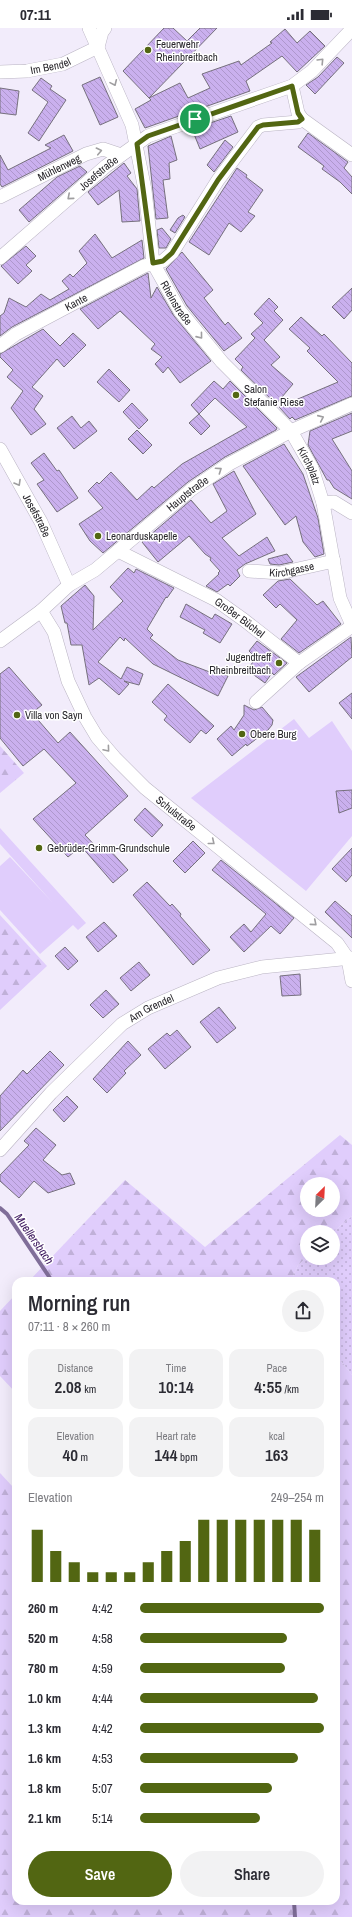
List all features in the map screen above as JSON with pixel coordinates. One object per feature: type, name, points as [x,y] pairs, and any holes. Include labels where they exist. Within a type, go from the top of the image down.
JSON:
[{"type":"street","name":"Rheinstraße","points":[[89,28],[132,125],[137,144],[153,263],[184,316],[222,362],[291,431]]},
{"type":"street","points":[[98,47],[102,32],[105,28]]},
{"type":"street","name":"Josefstraße","points":[[0,258],[121,154],[148,136],[292,86],[312,71],[352,29]]},
{"type":"street","name":"Im Bendel","points":[[0,72],[26,71],[63,64],[98,47]]},
{"type":"street","points":[[292,86],[298,113],[302,119],[351,152]]},
{"type":"street","name":"Kante","points":[[0,346],[16,334],[144,266],[163,261],[172,253],[218,180],[258,127],[263,125],[298,122],[302,119]]},
{"type":"street","name":"Mühlenweg","points":[[0,197],[86,154],[103,149],[121,154]]},
{"type":"street","name":"Hauptstraße","points":[[0,641],[41,611],[69,585],[95,570],[192,488],[229,464],[291,431],[352,404]]},
{"type":"street","name":"Kirchplatz","points":[[291,431],[314,473],[323,503],[340,598],[352,626]]},
{"type":"street","name":"Josefstraße","points":[[0,449],[41,522],[69,585]]},
{"type":"street","points":[[323,503],[334,502],[352,513]]},
{"type":"street","name":"Großer Büchel","points":[[120,549],[216,600],[299,663]]},
{"type":"street","name":"Kirchgasse","points":[[249,571],[280,573],[334,561]]},
{"type":"street","name":"Schulstraße","points":[[41,611],[54,632],[68,680],[85,717],[97,737],[115,758],[145,788],[338,943],[350,959],[352,981]]},
{"type":"street","points":[[256,702],[299,663],[352,626]]},
{"type":"street","name":"Am Grendel","points":[[0,1150],[51,1093],[122,1024],[148,1008],[218,978],[262,966],[350,959]]},
{"type":"green space","points":[[294,719],[309,738],[332,721],[352,751],[352,836],[306,891],[191,798]]},
{"type":"green space","points":[[0,746],[24,773],[0,793]]},
{"type":"green space","points":[[0,828],[86,923],[78,930],[73,925],[40,954],[0,910],[0,866],[10,857],[53,903],[0,844]]},
{"type":"green space","points":[[0,915],[47,966],[0,1010]]},
{"type":"green space","points":[[340,1135],[352,1145],[352,1216],[340,1226],[300,1225],[300,1263],[293,1277],[33,1277],[125,1180],[205,1247]]},
{"type":"green space","points":[[352,1216],[352,1375],[340,1360],[340,1277],[293,1277],[300,1263],[300,1265],[340,1265],[340,1226]]},
{"type":"green space","points":[[12,1298],[12,1389],[0,1376],[0,1311]]},
{"type":"green space","points":[[340,1360],[352,1375],[352,1917],[0,1917],[0,1473],[12,1486],[12,1905],[340,1905]]},
{"type":"building","points":[[164,28],[173,28],[187,41],[200,28],[217,28],[149,98],[123,71]]},
{"type":"building","points":[[285,29],[297,43],[310,31],[325,46],[297,72],[282,56],[246,81],[250,91],[145,128],[135,109],[151,100],[149,98],[180,83],[188,98],[210,88],[202,74],[239,61],[241,65],[272,43],[270,42]]},
{"type":"building","points":[[337,57],[344,63],[315,94],[306,85],[318,77]]},
{"type":"building","points":[[100,77],[118,117],[100,125],[82,85]]},
{"type":"building","points":[[41,78],[52,86],[50,89],[66,100],[39,141],[28,133],[48,102],[32,90]]},
{"type":"building","points":[[0,88],[19,91],[16,115],[0,113]]},
{"type":"building","points":[[231,116],[238,132],[200,149],[192,129]]},
{"type":"building","points":[[308,133],[348,162],[344,168],[352,177],[352,194],[340,182],[322,169],[324,166],[298,147]]},
{"type":"building","points":[[64,135],[73,151],[2,187],[0,184],[0,155],[8,170],[51,148],[45,145]]},
{"type":"building","points":[[171,136],[177,160],[169,163],[170,179],[163,180],[168,218],[156,219],[148,146]]},
{"type":"building","points":[[225,140],[233,147],[214,172],[207,165]]},
{"type":"building","points":[[124,163],[131,173],[127,176],[137,189],[140,221],[122,222],[119,190],[98,205],[88,192]]},
{"type":"building","points":[[80,166],[87,172],[29,222],[19,210],[57,177]]},
{"type":"building","points":[[237,168],[263,190],[248,212],[255,216],[241,232],[229,223],[209,255],[189,242]]},
{"type":"building","points":[[183,215],[185,217],[175,233],[170,230],[178,218]]},
{"type":"building","points":[[162,228],[171,239],[166,248],[159,248],[157,230]]},
{"type":"building","points":[[95,234],[112,258],[142,240],[144,258],[12,327],[0,336],[0,316],[4,313],[9,298],[26,307],[41,294],[50,300],[69,289],[62,281],[70,274],[73,277],[87,263],[79,251]]},
{"type":"building","points":[[26,246],[36,256],[26,265],[32,271],[18,284],[1,266]]},
{"type":"building","points":[[182,252],[213,290],[204,298],[225,325],[228,322],[242,338],[224,351],[187,306],[166,269]]},
{"type":"building","points":[[148,273],[151,298],[157,287],[174,316],[211,361],[180,383],[168,367],[163,373],[155,364],[162,357],[151,349],[155,344],[120,311],[98,329],[80,309]]},
{"type":"building","points":[[352,288],[352,310],[344,319],[332,307]]},
{"type":"building","points":[[269,298],[278,307],[274,311],[283,320],[264,340],[280,357],[271,365],[293,384],[276,404],[241,370],[243,367],[235,359],[255,338],[251,334],[263,323],[254,314]]},
{"type":"building","points":[[301,317],[322,336],[324,334],[352,363],[352,396],[295,420],[292,417],[290,419],[279,407],[338,382],[307,351],[310,348],[289,329]]},
{"type":"building","points":[[43,329],[60,346],[73,333],[86,345],[64,367],[57,359],[32,387],[43,396],[34,409],[46,424],[31,435],[11,408],[23,391],[7,377],[13,370],[0,357],[0,354]]},
{"type":"building","points":[[109,369],[130,390],[119,402],[97,382]]},
{"type":"building","points":[[214,381],[223,389],[230,381],[277,428],[276,430],[225,457],[188,482],[103,553],[90,541],[79,524],[103,508],[88,491],[97,482],[99,484],[111,472],[137,500],[152,486],[154,488],[182,464],[247,427],[215,398],[199,414],[191,405]]},
{"type":"building","points":[[132,403],[148,420],[139,429],[123,412]]},
{"type":"building","points":[[352,413],[352,431],[332,439],[352,471],[352,499],[334,488],[329,480],[327,480],[308,445],[310,431]]},
{"type":"building","points":[[199,414],[210,426],[201,435],[189,423]]},
{"type":"building","points":[[72,416],[81,428],[89,421],[97,431],[74,449],[57,428]]},
{"type":"building","points":[[137,430],[152,445],[143,454],[128,439]]},
{"type":"building","points":[[284,444],[303,474],[318,518],[324,554],[315,557],[303,542],[296,516],[285,525],[243,466]]},
{"type":"building","points":[[44,453],[57,471],[59,470],[78,498],[57,512],[37,484],[44,480],[31,463]]},
{"type":"building","points":[[234,471],[256,514],[222,538],[239,556],[267,537],[275,551],[245,564],[237,570],[240,576],[230,586],[228,584],[217,592],[206,586],[219,574],[218,573],[220,571],[210,560],[211,558],[205,554],[189,536],[158,562],[142,542],[191,500],[211,523],[227,511],[213,484]]},
{"type":"building","points":[[287,554],[293,562],[279,565],[270,564],[268,559]]},
{"type":"building","points":[[128,568],[134,573],[136,569],[174,588],[167,598],[166,597],[147,629],[153,635],[150,638],[178,660],[215,674],[217,671],[228,676],[218,696],[153,664],[125,638],[124,641],[120,637],[98,662],[121,679],[127,667],[143,674],[139,685],[124,681],[129,684],[119,695],[99,678],[89,685],[82,645],[71,645],[67,623],[65,623],[61,606],[85,585],[94,596],[93,630],[123,601],[110,587]]},
{"type":"building","points":[[290,579],[317,605],[323,601],[341,624],[299,653],[281,639],[297,620],[280,604],[276,608],[263,595],[278,581]]},
{"type":"building","points":[[186,604],[212,619],[215,614],[232,624],[220,643],[203,633],[205,630],[180,617]]},
{"type":"building","points":[[351,637],[352,657],[309,692],[296,677]]},
{"type":"building","points":[[257,641],[287,663],[274,675],[272,673],[265,683],[247,670],[256,658],[249,651]]},
{"type":"building","points":[[9,667],[42,705],[32,713],[58,743],[70,732],[128,796],[85,835],[102,853],[108,848],[128,870],[113,883],[81,846],[68,857],[33,819],[76,783],[44,749],[23,766],[0,738],[0,674]]},
{"type":"building","points":[[168,684],[214,726],[206,734],[201,730],[190,743],[164,720],[167,716],[152,702]]},
{"type":"building","points":[[352,693],[352,719],[339,703]]},
{"type":"building","name":"Obere Burg","points":[[244,705],[254,710],[262,707],[273,720],[272,725],[268,730],[247,746],[246,744],[232,756],[217,739],[231,726],[234,730],[244,715]]},
{"type":"building","points":[[352,790],[352,808],[339,813],[336,791]]},
{"type":"building","points":[[145,808],[163,825],[152,837],[134,820]]},
{"type":"building","points":[[193,841],[205,853],[185,873],[173,861]]},
{"type":"building","points":[[352,848],[352,875],[346,882],[332,869]]},
{"type":"building","points":[[221,860],[294,918],[280,934],[271,926],[244,952],[230,937],[244,924],[251,932],[266,914],[212,870]]},
{"type":"building","points":[[147,882],[170,906],[172,904],[181,914],[180,916],[210,950],[193,965],[133,895]]},
{"type":"building","points":[[335,901],[352,916],[352,938],[325,912]]},
{"type":"building","points":[[104,922],[117,936],[98,952],[86,937]]},
{"type":"building","points":[[65,947],[78,961],[68,970],[55,956]]},
{"type":"building","points":[[139,962],[150,975],[131,991],[120,978]]},
{"type":"building","points":[[300,974],[301,995],[282,996],[280,976]]},
{"type":"building","points":[[106,990],[119,1004],[103,1018],[90,1005]]},
{"type":"building","points":[[219,1007],[236,1028],[217,1043],[200,1022]]},
{"type":"building","points":[[177,1030],[191,1047],[165,1069],[148,1049],[167,1033],[170,1036]]},
{"type":"building","points":[[128,1041],[141,1055],[124,1071],[126,1073],[107,1093],[93,1079]]},
{"type":"building","points":[[50,1051],[64,1065],[0,1131],[0,1096],[23,1070],[27,1074]]},
{"type":"building","points":[[67,1096],[78,1107],[64,1122],[53,1110]]},
{"type":"building","points":[[36,1128],[56,1145],[43,1160],[62,1175],[70,1173],[75,1184],[48,1193],[34,1181],[19,1198],[0,1181],[0,1175],[29,1145],[24,1141]]},
{"type":"waterway","name":"Muellersbach","points":[[0,1208],[7,1214],[49,1277]]},
{"type":"waterway","name":"Muellersbach","points":[[294,1905],[295,1917]]},
{"type":"place","name":"Feuerwehr Rheinbreitbach","points":[[148,50]]},
{"type":"place","name":"Salon Stefanie Riese","points":[[236,395]]},
{"type":"place","name":"Leonarduskapelle","points":[[98,536]]},
{"type":"place","name":"Jugendtreff Rheinbreitbach","points":[[279,663]]},
{"type":"place","name":"Villa von Sayn","points":[[17,715]]},
{"type":"place","name":"Obere Burg","points":[[242,734]]},
{"type":"place","name":"Gebrüder-Grimm-Grundschule","points":[[39,848]]},
{"type":"route","points":[[292,86],[298,113],[302,119],[294,123],[263,125],[258,127],[218,180],[172,253],[163,261],[153,263],[145,190],[137,144],[148,136],[195,119],[292,86]]}]
